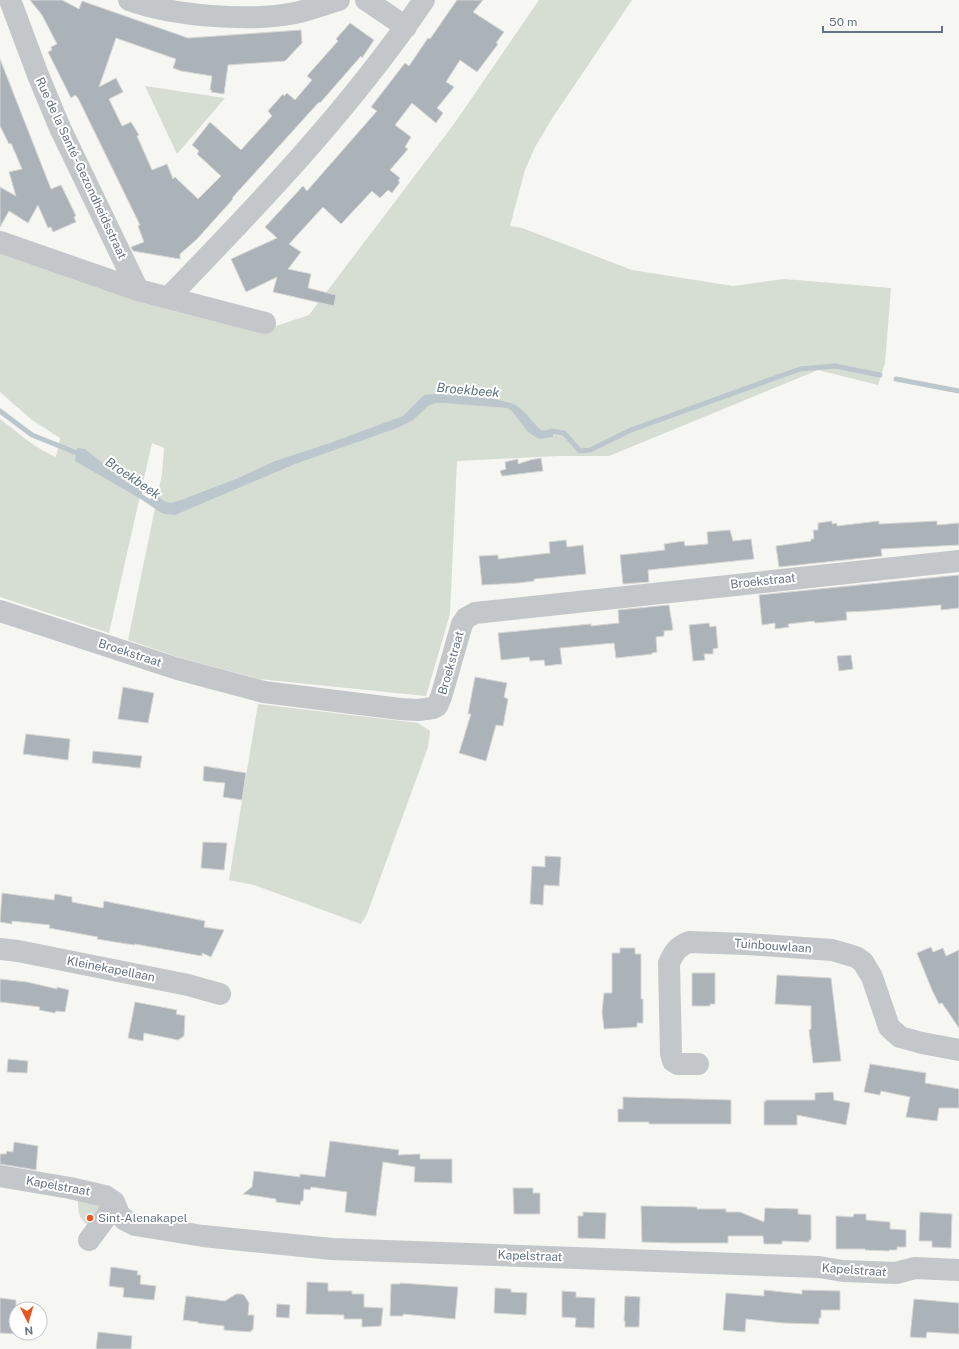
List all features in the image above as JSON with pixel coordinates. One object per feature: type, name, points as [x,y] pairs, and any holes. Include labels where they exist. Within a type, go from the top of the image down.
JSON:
[{"type":"street","name":"Rue de la Santé - Gezondheidsstraat","points":[[10,0],[38,75],[60,128],[138,290]]},
{"type":"street","points":[[129,0],[144,6],[196,14],[253,17],[295,13],[340,0]]},
{"type":"street","points":[[366,0],[406,27]]},
{"type":"street","points":[[168,298],[256,207],[321,134],[406,27],[424,0]]},
{"type":"street","points":[[0,242],[138,290],[265,323]]},
{"type":"street","name":"Broekstraat","points":[[0,611],[178,668],[264,692],[400,709],[429,709],[437,706],[440,702],[462,624],[466,618],[475,613],[959,560]]},
{"type":"street","name":"Tuinbouwlaan","points":[[698,1064],[678,1064],[673,1061],[671,1054],[669,963],[681,945],[689,942],[727,943],[844,952],[864,962],[872,976],[889,1026],[900,1037],[922,1044],[959,1050]]},
{"type":"street","name":"Kleinekapellaan","points":[[0,949],[188,984],[220,994]]},
{"type":"street","name":"Kapelstraat","points":[[0,1176],[105,1196],[114,1202],[125,1220],[135,1226],[203,1236],[332,1249],[819,1267],[843,1271],[896,1272],[915,1268],[959,1270]]},
{"type":"street","points":[[89,1240],[106,1217],[114,1202]]},
{"type":"shaded area","points":[[539,0],[632,0],[553,117],[535,147],[525,170],[510,226],[522,228],[632,270],[733,286],[784,279],[891,288],[885,363],[878,385],[818,370],[609,456],[557,456],[457,461],[450,614],[426,696],[259,679],[181,658],[128,640],[162,474],[164,448],[152,443],[109,633],[0,597],[0,419],[34,445],[56,457],[60,438],[32,420],[0,392],[0,252],[264,330],[309,315],[454,124]]},
{"type":"shaded area","points":[[145,86],[225,98],[177,154]]},
{"type":"shaded area","points":[[443,394],[472,396],[510,403],[520,408],[541,430],[547,431],[553,429],[553,437],[539,439],[528,432],[511,410],[507,408],[435,403],[428,406],[413,420],[397,428],[295,464],[175,515],[165,514],[149,504],[152,492],[164,501],[171,503],[181,500],[236,479],[275,461],[330,443],[403,416],[424,395]]},
{"type":"shaded area","points":[[77,448],[85,449],[112,471],[143,488],[141,499],[75,461]]},
{"type":"shaded area","points":[[258,704],[418,723],[430,731],[428,747],[367,914],[361,924],[254,885],[229,880]]},
{"type":"shaded area","points":[[78,1199],[102,1206],[88,1225],[80,1217]]},
{"type":"building","points":[[30,0],[62,0],[79,9],[82,1],[188,38],[301,30],[302,43],[285,61],[228,65],[224,94],[211,92],[212,76],[181,71],[173,68],[176,59],[116,38],[99,87],[116,78],[123,92],[109,99],[122,126],[131,122],[139,135],[137,136],[152,170],[167,164],[173,179],[175,177],[198,199],[221,176],[197,154],[199,151],[192,145],[210,122],[241,150],[272,116],[268,111],[283,94],[284,96],[287,93],[295,100],[312,80],[307,76],[338,41],[336,39],[350,23],[374,40],[362,58],[361,56],[320,103],[319,102],[232,198],[233,199],[197,239],[180,254],[180,259],[133,251],[131,247],[144,242],[138,226],[140,225],[78,98],[75,95],[71,98],[48,52],[52,50],[51,47],[57,44],[42,15]]},
{"type":"building","points":[[457,0],[483,0],[473,12],[504,32],[496,43],[498,44],[477,72],[460,60],[446,82],[454,87],[437,108],[443,113],[436,123],[412,103],[395,125],[411,137],[405,147],[408,149],[390,170],[400,178],[398,181],[400,182],[392,193],[388,190],[380,198],[372,191],[341,224],[323,207],[289,244],[301,252],[288,269],[311,274],[308,288],[336,295],[334,306],[273,292],[277,277],[246,292],[231,259],[277,238],[265,227],[303,186],[307,191],[377,111],[371,107],[405,63],[409,66]]},
{"type":"building","points":[[0,59],[51,189],[61,185],[76,216],[74,217],[76,222],[53,232],[51,227],[48,228],[38,205],[28,223],[9,211],[0,227],[0,187],[16,196],[9,172],[22,169],[11,143],[9,144],[0,126]]},
{"type":"building","points":[[541,458],[543,471],[502,476],[500,471],[506,469],[505,462],[518,459],[518,464]]},
{"type":"building","points":[[832,521],[832,524],[837,523],[837,526],[879,521],[879,524],[937,521],[937,525],[959,523],[959,545],[881,549],[882,556],[779,567],[776,546],[811,541],[811,539],[814,539],[813,530],[818,530],[818,523]]},
{"type":"building","points":[[730,530],[733,541],[751,539],[754,559],[648,570],[649,582],[623,584],[620,555],[665,550],[664,544],[684,541],[685,546],[708,544],[707,532]]},
{"type":"building","points":[[566,540],[567,547],[583,545],[586,574],[534,579],[534,581],[518,583],[482,585],[479,556],[498,555],[498,559],[550,553],[549,542]]},
{"type":"building","points":[[959,575],[959,608],[941,610],[941,605],[846,612],[847,620],[815,623],[814,621],[788,624],[789,627],[775,629],[775,623],[762,625],[759,595]]},
{"type":"building","points":[[669,605],[673,630],[664,631],[664,636],[656,637],[657,652],[652,654],[616,658],[614,643],[560,648],[562,664],[545,666],[544,660],[530,661],[529,657],[501,660],[498,633],[591,624],[591,626],[619,623],[618,610]]},
{"type":"building","points":[[709,623],[710,627],[716,626],[718,648],[713,649],[713,654],[704,654],[705,660],[693,661],[689,625]]},
{"type":"building","points":[[851,655],[853,669],[839,671],[837,656]]},
{"type":"building","points":[[475,677],[507,683],[504,697],[508,699],[503,726],[496,725],[486,761],[459,753],[471,714],[468,714]]},
{"type":"building","points":[[123,687],[154,693],[148,723],[118,719]]},
{"type":"building","points":[[26,734],[70,739],[68,760],[23,754]]},
{"type":"building","points":[[93,751],[142,756],[140,768],[92,763]]},
{"type":"building","points":[[204,766],[246,773],[242,800],[223,797],[225,783],[204,781]]},
{"type":"building","points":[[203,842],[227,843],[224,870],[201,868]]},
{"type":"building","points":[[545,856],[561,857],[559,886],[544,885],[543,905],[530,904],[532,866],[545,867]]},
{"type":"building","points":[[2,893],[54,900],[55,894],[72,897],[72,902],[103,908],[104,901],[205,921],[204,927],[224,930],[211,957],[202,953],[202,956],[97,939],[98,937],[49,928],[50,925],[12,921],[12,924],[0,922]]},
{"type":"building","points":[[931,947],[933,952],[943,948],[946,956],[959,950],[959,1028],[942,1003],[939,1004],[917,953]]},
{"type":"building","points":[[620,948],[635,948],[635,954],[641,954],[641,999],[643,999],[643,1023],[637,1023],[637,1027],[604,1029],[602,1012],[604,993],[612,993],[612,953],[620,953]]},
{"type":"building","points":[[692,973],[715,973],[715,1004],[710,1004],[710,1006],[692,1006]]},
{"type":"building","points":[[777,975],[831,978],[841,1061],[813,1063],[809,1030],[811,1029],[811,1006],[775,1004]]},
{"type":"building","points":[[0,979],[27,982],[57,989],[57,987],[69,990],[65,1012],[56,1011],[55,1013],[39,1010],[40,1007],[0,1002]]},
{"type":"building","points":[[135,1002],[177,1010],[176,1014],[185,1016],[184,1036],[178,1040],[144,1033],[143,1041],[128,1038]]},
{"type":"building","points":[[8,1059],[28,1061],[27,1073],[7,1072]]},
{"type":"building","points":[[870,1064],[926,1073],[925,1083],[959,1089],[959,1108],[939,1108],[937,1121],[906,1117],[910,1097],[881,1091],[880,1095],[864,1092]]},
{"type":"building","points":[[833,1092],[834,1100],[850,1103],[846,1125],[797,1115],[797,1125],[764,1125],[764,1101],[766,1102],[766,1100],[815,1100],[815,1093]]},
{"type":"building","points":[[623,1097],[731,1100],[731,1124],[649,1124],[649,1122],[618,1122],[618,1109],[623,1109]]},
{"type":"building","points":[[330,1141],[399,1150],[398,1155],[420,1154],[420,1159],[452,1159],[452,1183],[414,1182],[415,1167],[383,1162],[376,1216],[345,1212],[347,1192],[311,1187],[310,1190],[304,1189],[303,1201],[301,1201],[300,1205],[276,1202],[276,1199],[243,1194],[252,1187],[254,1171],[300,1177],[300,1174],[325,1177]]},
{"type":"building","points":[[14,1142],[38,1146],[36,1170],[0,1164],[0,1154],[6,1154],[7,1151],[13,1152]]},
{"type":"building","points":[[513,1188],[533,1188],[533,1193],[540,1193],[540,1214],[514,1214]]},
{"type":"building","points":[[641,1206],[726,1209],[726,1212],[740,1212],[764,1222],[765,1208],[798,1209],[798,1214],[811,1215],[811,1240],[809,1240],[809,1242],[782,1241],[782,1244],[764,1244],[763,1236],[728,1236],[728,1243],[642,1242]]},
{"type":"building","points":[[583,1212],[606,1213],[605,1239],[578,1238],[578,1216],[583,1216]]},
{"type":"building","points":[[920,1212],[952,1214],[951,1248],[932,1247],[932,1241],[919,1241]]},
{"type":"building","points":[[854,1214],[866,1214],[866,1220],[890,1222],[890,1229],[906,1230],[906,1247],[897,1247],[897,1250],[889,1251],[836,1249],[836,1216],[853,1217]]},
{"type":"building","points":[[111,1267],[138,1271],[137,1275],[141,1275],[140,1284],[156,1286],[154,1300],[123,1297],[124,1288],[109,1286]]},
{"type":"building","points":[[307,1282],[328,1283],[328,1291],[352,1291],[352,1294],[364,1294],[364,1307],[383,1308],[381,1326],[362,1327],[362,1319],[344,1319],[344,1315],[306,1314]]},
{"type":"building","points":[[400,1283],[458,1287],[455,1319],[403,1314],[403,1316],[390,1316],[391,1284]]},
{"type":"building","points":[[495,1288],[511,1289],[511,1292],[527,1293],[526,1315],[494,1313]]},
{"type":"building","points":[[764,1290],[802,1294],[802,1290],[840,1291],[840,1310],[821,1310],[819,1324],[783,1323],[746,1319],[745,1332],[723,1330],[726,1293],[764,1296]]},
{"type":"building","points":[[562,1291],[576,1292],[576,1297],[595,1298],[594,1328],[575,1327],[576,1318],[562,1317]]},
{"type":"building","points":[[236,1294],[244,1295],[249,1303],[248,1315],[254,1315],[253,1330],[251,1330],[251,1332],[224,1330],[224,1326],[183,1320],[186,1296],[225,1301]]},
{"type":"building","points":[[625,1296],[640,1297],[639,1327],[625,1327]]},
{"type":"building","points":[[0,1298],[16,1300],[8,1301],[8,1334],[0,1333]]},
{"type":"building","points":[[914,1299],[959,1303],[959,1334],[927,1332],[926,1338],[910,1337]]},
{"type":"building","points":[[277,1304],[290,1305],[289,1318],[276,1317]]},
{"type":"building","points":[[98,1332],[132,1336],[131,1349],[96,1349]]},
{"type":"waterway","name":"Broekbeek","points":[[547,433],[551,431],[564,433],[580,451],[590,450],[631,430],[800,369],[835,366],[880,375]]},
{"type":"waterway","name":"Broekbeek","points":[[896,379],[959,391]]},
{"type":"waterway","name":"Broekbeek","points":[[0,411],[32,435],[81,456]]},
{"type":"waterway","name":"Broekbeek","points":[[136,493],[154,505]]},
{"type":"place","name":"Sint-Alenakapel","points":[[90,1218]]}]
